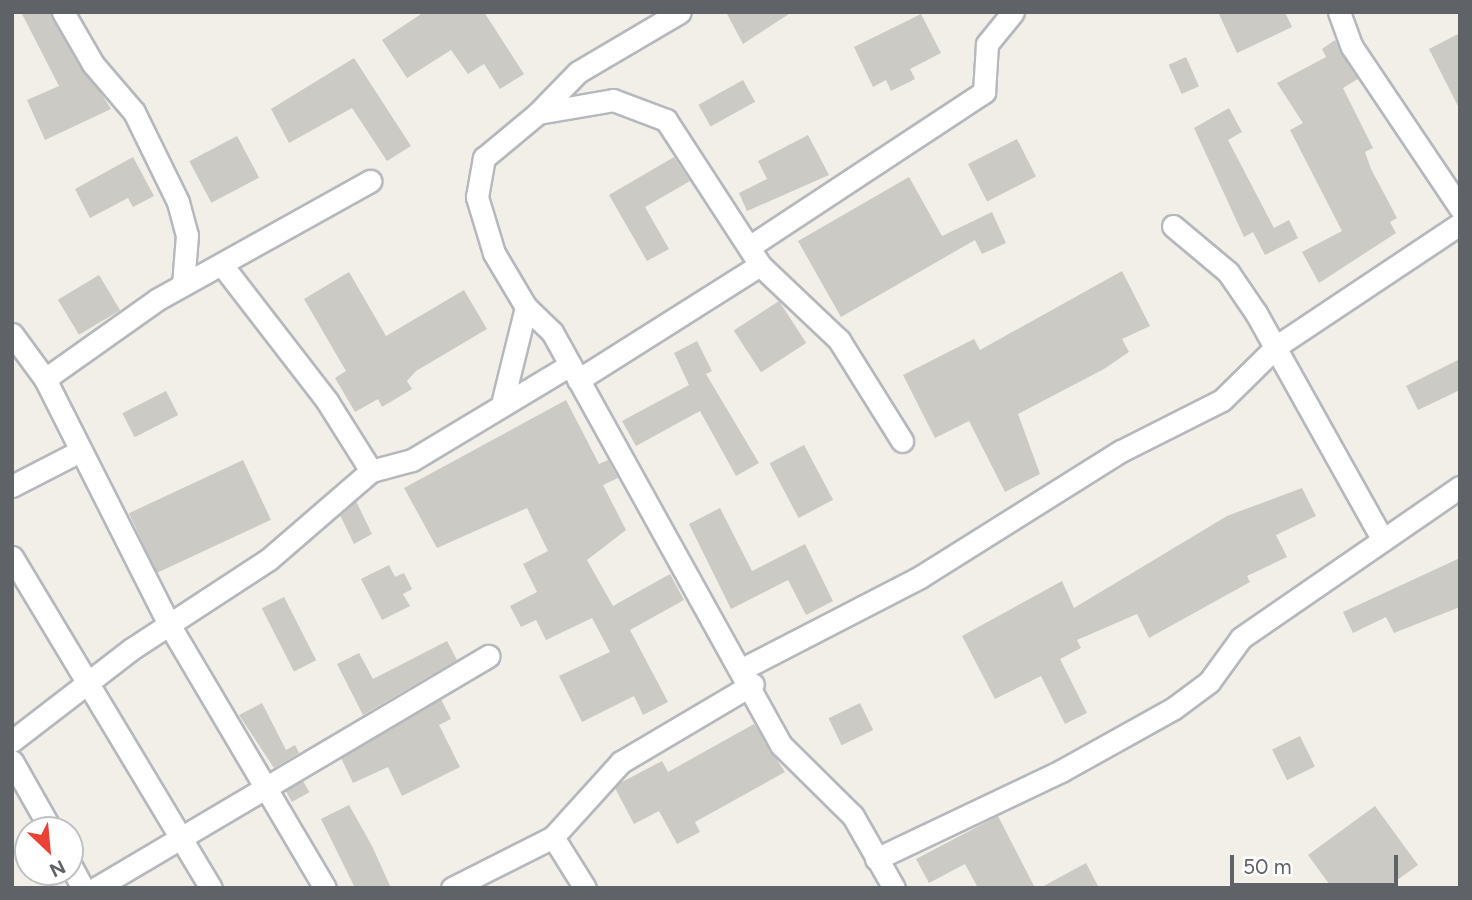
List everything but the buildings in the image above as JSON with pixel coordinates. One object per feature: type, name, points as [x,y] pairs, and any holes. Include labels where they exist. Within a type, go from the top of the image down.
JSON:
[{"type":"street","points":[[64,12],[93,64],[134,112],[178,202],[187,235],[183,285]]},
{"type":"street","points":[[680,12],[578,72],[538,113],[484,158],[477,197],[494,253],[526,307],[552,332],[748,676],[781,745],[852,816],[894,888]]},
{"type":"street","points":[[12,741],[91,681],[269,559],[371,471],[412,460],[503,400],[574,373],[755,256],[984,92],[987,44],[1013,12]]},
{"type":"street","points":[[1339,12],[1352,47],[1460,208]]},
{"type":"street","points":[[538,113],[613,100],[666,121],[755,256],[839,340],[902,441]]},
{"type":"street","points":[[45,379],[183,285],[370,181]]},
{"type":"street","points":[[452,888],[553,836],[621,762],[748,676],[920,577],[1121,451],[1222,400],[1277,346],[1460,223]]},
{"type":"street","points":[[1172,226],[1228,272],[1277,346],[1289,380],[1383,540]]},
{"type":"street","points":[[222,265],[327,401],[371,471]]},
{"type":"street","points":[[503,400],[526,307]]},
{"type":"street","points":[[12,334],[45,379],[170,626],[325,888]]},
{"type":"street","points":[[12,486],[80,452]]},
{"type":"street","points":[[876,859],[1061,771],[1174,708],[1209,682],[1241,638],[1460,487]]},
{"type":"street","points":[[12,557],[91,681],[211,888]]},
{"type":"street","points":[[96,888],[489,656]]},
{"type":"street","points":[[12,761],[43,816]]},
{"type":"street","points":[[553,836],[585,888]]}]
